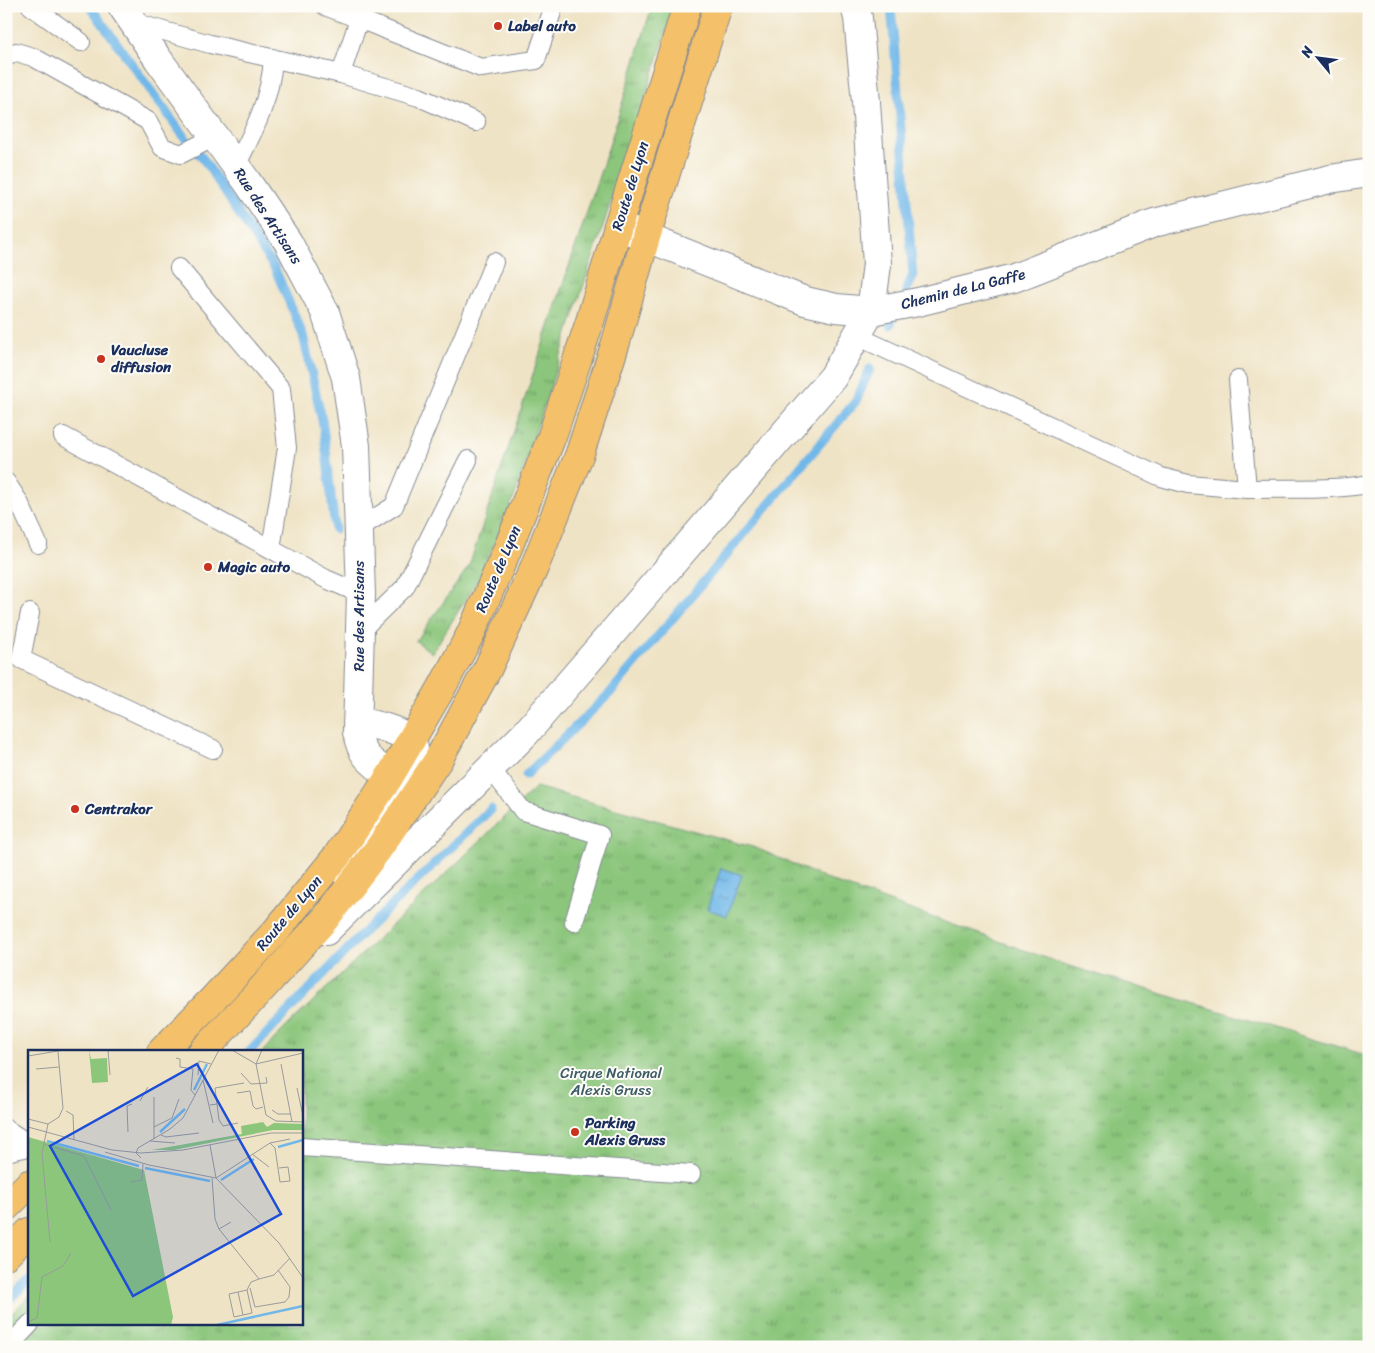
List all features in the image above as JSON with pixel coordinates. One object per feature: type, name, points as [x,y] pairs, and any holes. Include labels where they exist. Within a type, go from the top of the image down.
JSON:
[{"type":"main road","name":"Route de Lyon","points":[[163,1050],[276,931],[400,774],[412,739],[471,633],[552,436],[591,318],[687,6]]},
{"type":"main road","name":"Route de Lyon","points":[[204,1050],[325,919],[378,848],[438,760],[488,668],[534,568],[580,453],[616,342],[646,237],[718,6]]},
{"type":"main road","points":[[6,1207],[28,1185]]},
{"type":"main road","points":[[6,1255],[28,1233]]},
{"type":"street","points":[[259,992],[339,919],[525,734],[833,377],[871,311],[877,264],[866,102],[856,6]]},
{"type":"street","name":"Rue des Artisans","points":[[127,14],[288,242],[325,312],[346,378],[356,446],[361,594],[357,722],[359,743],[366,758],[400,774]]},
{"type":"street","name":"Chemin de La Gaffe","points":[[618,226],[804,301],[836,308],[871,311],[918,302],[1014,278],[1154,223],[1330,179],[1369,173]]},
{"type":"street","points":[[357,722],[395,730],[412,739]]},
{"type":"street","points":[[325,919],[400,774],[438,760]]},
{"type":"lane","points":[[31,6],[81,42]]},
{"type":"lane","points":[[325,6],[482,68],[536,60],[554,6]]},
{"type":"lane","points":[[127,14],[210,44],[341,74],[418,97],[476,122]]},
{"type":"lane","points":[[341,74],[359,19]]},
{"type":"lane","points":[[6,57],[16,52],[33,57],[148,121],[162,147],[181,154],[214,135]]},
{"type":"lane","points":[[236,166],[253,134],[268,95],[273,58]]},
{"type":"lane","points":[[358,529],[394,506],[494,262]]},
{"type":"lane","points":[[179,268],[281,389],[287,448],[271,549]]},
{"type":"lane","points":[[857,336],[1161,477],[1188,484],[1247,489],[1333,488],[1369,484]]},
{"type":"lane","points":[[1238,380],[1247,489]]},
{"type":"lane","points":[[63,436],[326,579],[361,594]]},
{"type":"lane","points":[[360,631],[405,587],[468,460]]},
{"type":"lane","points":[[6,482],[19,502],[38,544]]},
{"type":"lane","points":[[30,613],[21,659],[213,749]]},
{"type":"lane","points":[[491,769],[523,811],[600,835],[574,922]]},
{"type":"lane","points":[[6,1129],[28,1145]]},
{"type":"lane","points":[[6,1152],[28,1146]]},
{"type":"lane","points":[[302,1147],[691,1174]]},
{"type":"lane","points":[[8,1347],[28,1326]]},
{"type":"green space","points":[[652,6],[675,6],[515,495],[481,575],[432,653],[416,641],[469,566],[610,143]]},
{"type":"green space","name":"Cirque National Alexis Gruss","points":[[536,787],[756,848],[836,883],[1063,964],[1369,1056],[1369,1347],[6,1347],[6,1319],[28,1297],[28,1326],[302,1326],[302,1050],[264,1050]]},
{"type":"water","points":[[721,868],[742,875],[727,916],[707,909]]},
{"type":"waterway","points":[[90,6],[182,134],[204,160],[275,269],[303,335],[323,425],[335,529]]},
{"type":"waterway","points":[[891,6],[913,275],[906,290]]},
{"type":"waterway","points":[[890,325],[892,321]]},
{"type":"waterway","points":[[526,775],[610,693],[856,401],[870,369]]},
{"type":"waterway","points":[[251,1050],[367,929],[491,809]]},
{"type":"waterway","points":[[6,1303],[28,1281]]},
{"type":"place","name":"Label auto","points":[[498,26]]},
{"type":"place","name":"Vaucluse diffusion","points":[[101,359]]},
{"type":"place","name":"Magic auto","points":[[208,567]]},
{"type":"place","name":"Centrakor","points":[[75,809]]},
{"type":"place","name":"Parking Alexis Gruss","points":[[575,1132]]}]
